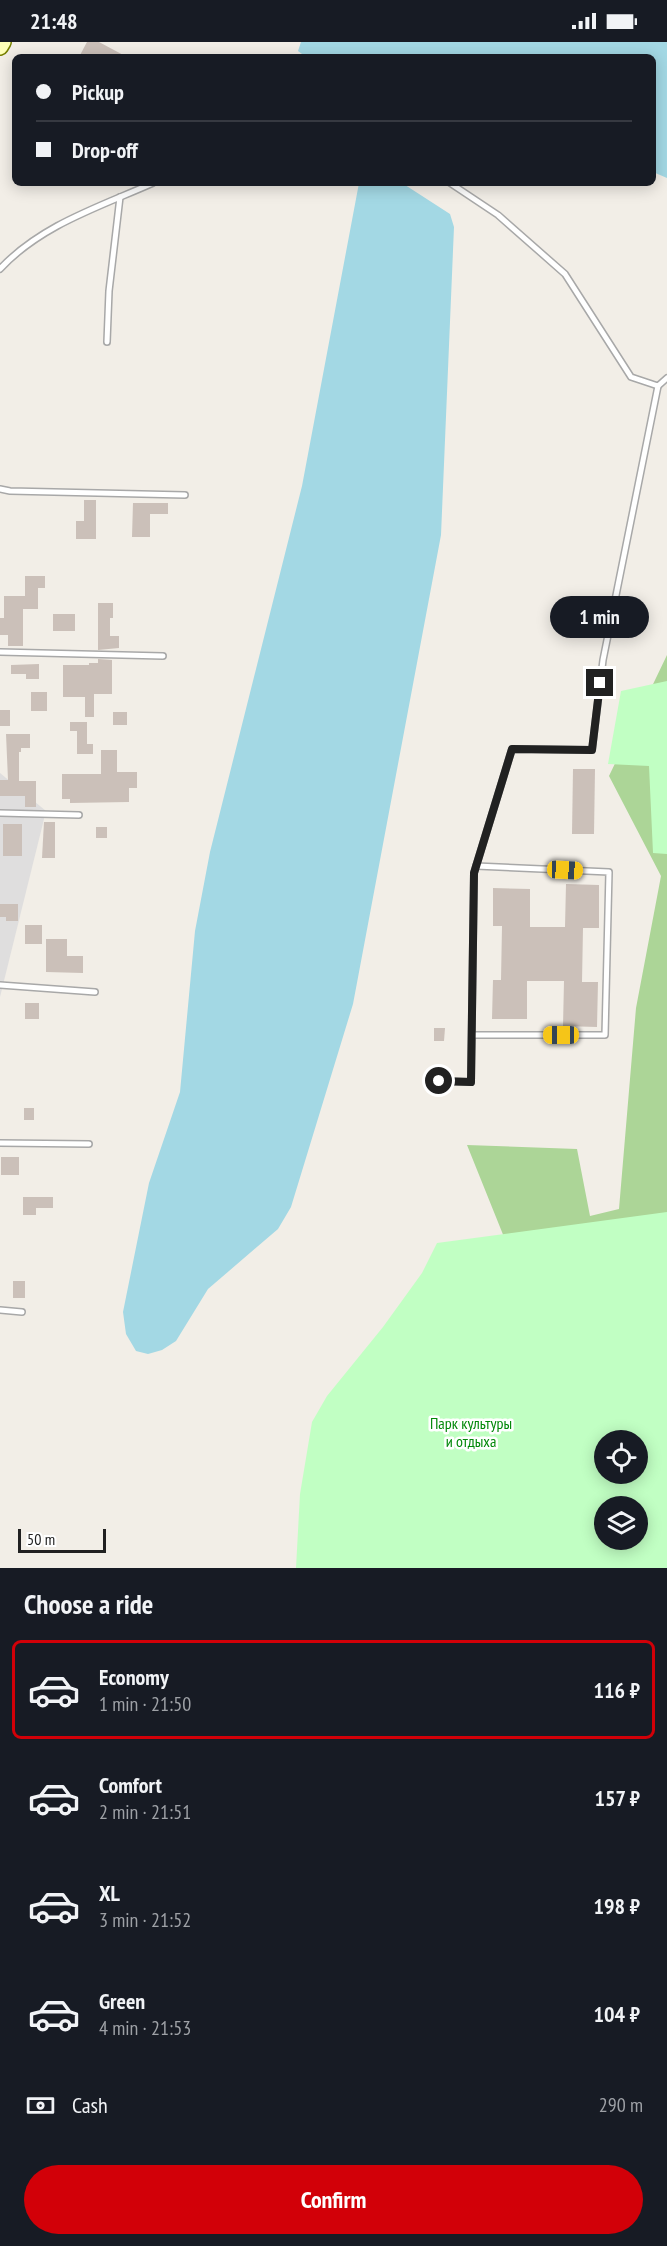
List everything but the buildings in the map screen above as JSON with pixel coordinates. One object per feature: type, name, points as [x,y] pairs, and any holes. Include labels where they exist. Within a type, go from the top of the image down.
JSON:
[{"type":"main road","points":[[0,47],[3,42]]},
{"type":"lane","points":[[0,269],[13,255],[59,224],[146,186]]},
{"type":"lane","points":[[454,186],[498,215],[565,274],[631,377],[658,386]]},
{"type":"lane","points":[[107,342],[120,197]]},
{"type":"lane","points":[[439,1081],[471,1082],[474,873],[512,749],[592,750],[603,660],[658,386],[667,378]]},
{"type":"lane","points":[[0,489],[185,495]]},
{"type":"lane","points":[[0,652],[163,656]]},
{"type":"lane","points":[[0,813],[79,814]]},
{"type":"lane","points":[[472,1035],[606,1035],[609,872],[476,866]]},
{"type":"lane","points":[[0,985],[95,992]]},
{"type":"lane","points":[[0,1143],[89,1144]]},
{"type":"lane","points":[[0,1310],[22,1311]]},
{"type":"shaded area","points":[[0,773],[46,811],[0,997]]},
{"type":"green space","points":[[667,655],[667,1254],[506,1242],[467,1145],[577,1149],[590,1216],[619,1209],[636,1008],[661,876],[609,776]]},
{"type":"green space","points":[[667,681],[667,854],[653,853],[649,766],[608,764],[621,691]]},
{"type":"green space","name":"Парк культуры и отдыха","points":[[667,1212],[667,1568],[296,1568],[300,1494],[312,1422],[327,1396],[383,1327],[422,1273],[437,1243]]},
{"type":"water","points":[[301,42],[667,42],[667,178],[656,173],[656,54],[302,54],[298,51]]},
{"type":"water","points":[[358,186],[407,186],[450,214],[454,227],[441,535],[353,1004],[291,1207],[278,1229],[208,1289],[176,1341],[162,1350],[148,1354],[136,1351],[126,1334],[123,1312],[149,1183],[180,1092],[195,931],[210,852],[302,486]]},
{"type":"route","points":[[439,1081],[471,1082],[474,873],[512,749],[592,750],[600,683]]}]
